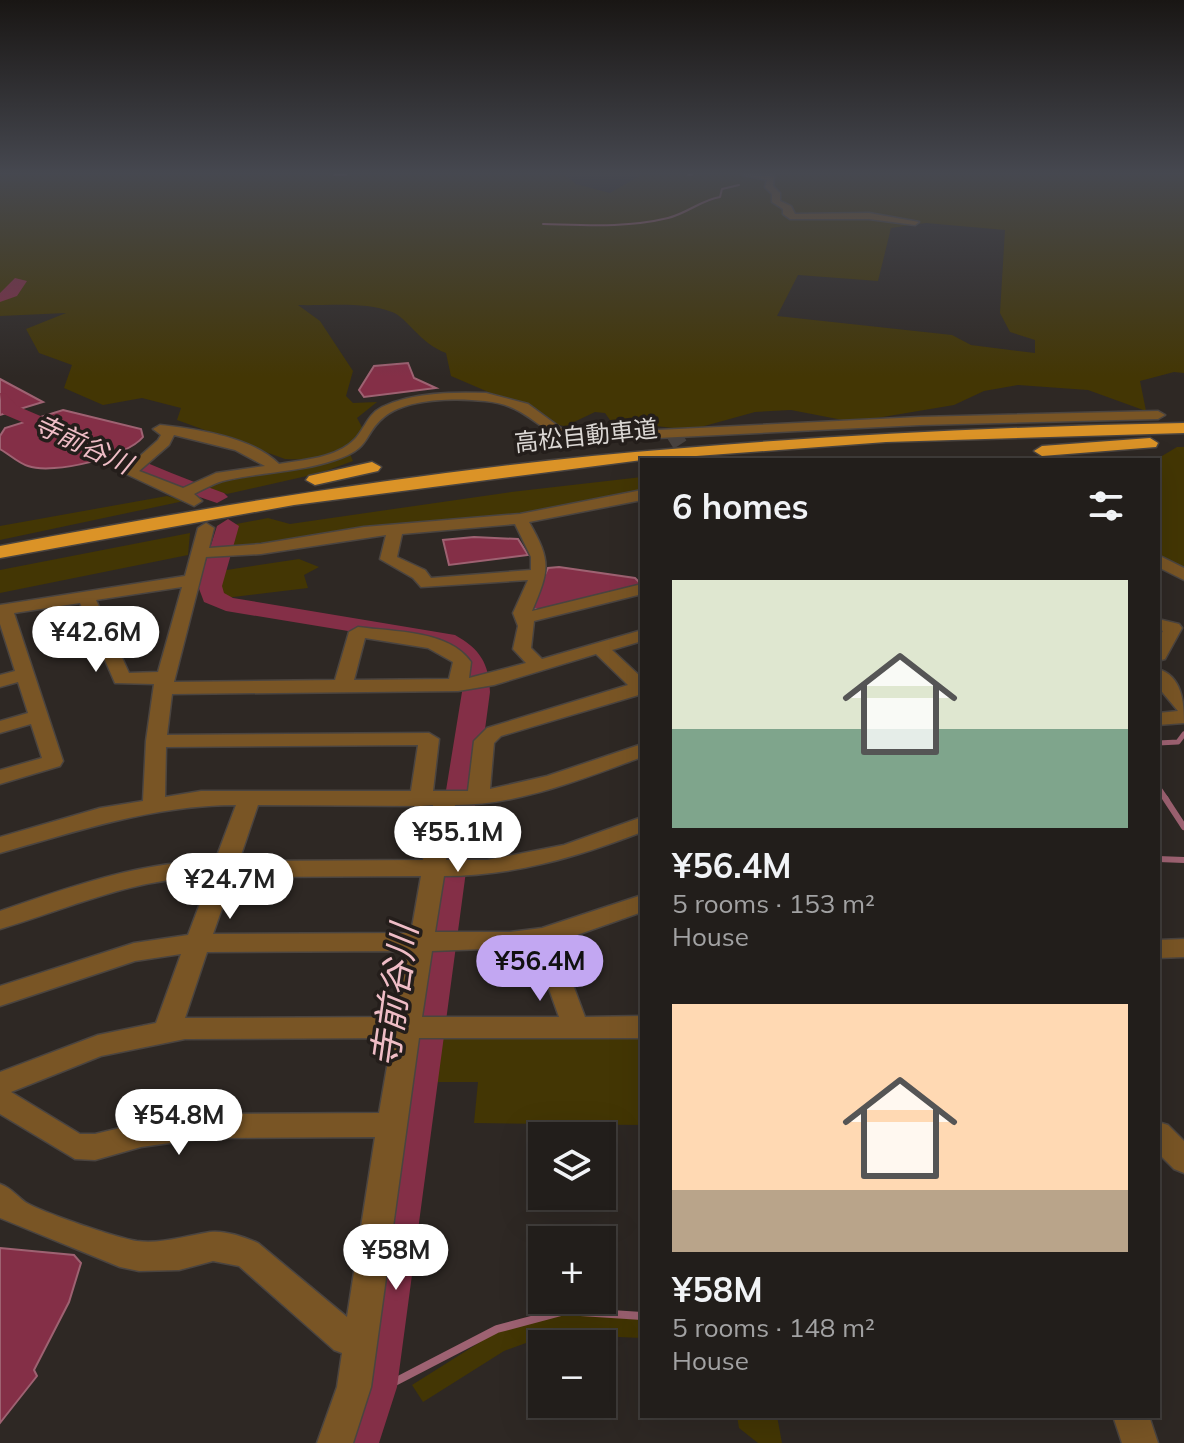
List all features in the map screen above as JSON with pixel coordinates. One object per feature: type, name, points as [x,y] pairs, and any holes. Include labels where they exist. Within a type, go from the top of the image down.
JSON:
[{"type":"highway","name":"高松自動車道","points":[[0,549],[258,504],[513,467],[737,445],[950,433],[1184,428]]},
{"type":"highway","points":[[550,447],[882,432],[950,433]]},
{"type":"highway","name":"高松自動車道","points":[[690,458],[958,441],[1184,435]]},
{"type":"highway","points":[[1042,451],[1184,442]]},
{"type":"highway","name":"高松自動車道","points":[[0,562],[192,524],[433,487],[640,461]]},
{"type":"highway","points":[[0,549],[372,467]]},
{"type":"highway","points":[[433,487],[640,469]]},
{"type":"street","points":[[276,469],[264,456],[192,432],[160,429],[168,434],[164,442],[129,472],[189,493],[221,476],[276,469],[339,455],[356,446],[368,434],[375,419],[388,409],[473,396],[501,400],[541,417],[556,433],[568,437],[920,421],[1158,415]]},
{"type":"street","points":[[568,437],[630,432],[651,427],[667,428],[672,432]]},
{"type":"street","points":[[212,552],[520,519],[640,495]]},
{"type":"street","points":[[520,519],[542,558],[522,613],[527,626],[522,649],[539,666]]},
{"type":"street","points":[[154,804],[156,741],[165,683],[193,580],[212,552],[206,528]]},
{"type":"street","points":[[395,530],[388,559],[419,574],[427,583],[538,574]]},
{"type":"street","points":[[1160,561],[1184,575]]},
{"type":"street","points":[[0,777],[53,761],[26,674],[6,637],[2,610],[193,580]]},
{"type":"street","points":[[524,618],[640,589]]},
{"type":"street","points":[[86,597],[122,679],[165,683],[342,688],[471,683],[640,636]]},
{"type":"street","points":[[1160,651],[1172,628]]},
{"type":"street","points":[[342,688],[358,632],[446,648],[462,662],[471,683]]},
{"type":"street","points":[[600,648],[640,685]]},
{"type":"street","points":[[0,681],[26,674]]},
{"type":"street","points":[[1160,677],[1184,707]]},
{"type":"street","points":[[335,1443],[354,1387],[391,1125],[422,1027],[447,869],[462,799],[484,741],[494,732],[640,688]]},
{"type":"street","points":[[0,727],[38,716]]},
{"type":"street","points":[[1160,719],[1184,717]]},
{"type":"street","points":[[156,741],[429,739],[421,799]]},
{"type":"street","points":[[0,845],[100,815],[201,798],[462,799],[552,782],[640,751]]},
{"type":"street","points":[[167,1030],[249,799]]},
{"type":"street","points":[[0,920],[110,882],[152,873],[224,869],[447,869],[533,861],[640,825]]},
{"type":"street","points":[[0,996],[119,956],[196,943],[436,943],[543,937],[640,904]]},
{"type":"street","points":[[543,937],[572,1016],[572,1029]]},
{"type":"street","points":[[1160,949],[1184,948]]},
{"type":"street","points":[[0,1084],[98,1046],[167,1030],[209,1026],[640,1027]]},
{"type":"street","points":[[0,1099],[75,1146],[95,1147],[141,1135],[206,1126],[391,1125]]},
{"type":"street","points":[[1160,1136],[1184,1160]]},
{"type":"street","points":[[0,1198],[15,1212],[120,1252],[139,1256],[179,1255],[213,1246],[247,1253],[346,1338],[360,1341]]},
{"type":"street","points":[[1132,1418],[1140,1443]]},
{"type":"shaded area","points":[[0,242],[887,242],[878,281],[798,275],[777,316],[952,335],[971,345],[1035,353],[1035,340],[1010,332],[1000,313],[1004,242],[1184,242],[1184,373],[1174,372],[1140,381],[1146,411],[1088,390],[1018,385],[984,391],[954,405],[853,422],[791,410],[755,412],[690,430],[639,424],[606,429],[610,420],[605,413],[595,412],[574,422],[575,428],[559,425],[530,405],[493,394],[451,376],[446,353],[428,343],[392,312],[358,305],[298,305],[320,321],[353,371],[346,396],[353,403],[377,402],[357,418],[363,429],[348,445],[318,457],[285,459],[177,420],[181,408],[142,398],[103,405],[64,388],[72,365],[39,353],[26,329],[66,313],[0,316]]},
{"type":"shaded area","points":[[1177,447],[1184,447],[1184,572],[1160,559],[1160,458],[1142,458],[1162,456]]},
{"type":"shaded area","points":[[350,454],[353,461],[320,473],[227,494],[203,486],[240,476],[314,465]]},
{"type":"shaded area","points":[[640,477],[640,492],[503,517],[276,544],[231,546],[231,525],[268,518],[290,524],[511,492]]},
{"type":"shaded area","points":[[167,496],[184,501],[0,540],[0,526]]},
{"type":"shaded area","points":[[190,533],[188,555],[0,593],[0,570]]},
{"type":"shaded area","points":[[299,559],[319,567],[304,575],[308,588],[225,598],[217,592],[220,571]]},
{"type":"shaded area","points":[[640,1033],[640,1125],[616,1125],[616,1122],[474,1123],[478,1082],[432,1082],[438,1034]]},
{"type":"shaded area","points":[[548,1314],[640,1315],[640,1338],[616,1337],[616,1330],[528,1330],[528,1342],[504,1351],[423,1402],[412,1385],[493,1334]]},
{"type":"shaded area","points":[[737,1418],[777,1418],[782,1443],[758,1443],[739,1428]]},
{"type":"water","points":[[408,363],[414,378],[436,388],[364,397],[359,390],[374,366]]},
{"type":"water","points":[[0,379],[43,402],[0,415]]},
{"type":"water","points":[[63,410],[141,429],[143,437],[106,457],[54,468],[28,466],[0,449],[0,436],[5,428]]},
{"type":"water","points":[[474,537],[518,539],[528,555],[449,565],[443,540]]},
{"type":"water","points":[[548,568],[635,578],[640,586],[548,609],[529,609]]},
{"type":"water","points":[[0,1248],[74,1255],[81,1263],[69,1302],[34,1370],[37,1376],[0,1423]]},
{"type":"waterway","name":"寺前谷川","points":[[0,298],[12,293],[13,287],[20,281]]},
{"type":"waterway","name":"寺前谷川","points":[[0,398],[10,410],[102,449],[145,472],[217,497]]},
{"type":"waterway","name":"寺前谷川","points":[[228,526],[210,586],[213,597],[226,604],[446,640],[468,655],[475,673],[476,692],[373,1387],[354,1443]]},
{"type":"waterway","points":[[1160,743],[1178,742],[1184,734]]},
{"type":"waterway","points":[[1160,790],[1167,800]]},
{"type":"waterway","points":[[1165,798],[1184,827]]},
{"type":"waterway","points":[[1160,859],[1184,860]]},
{"type":"waterway","points":[[373,1387],[385,1387],[497,1329],[565,1311],[640,1316]]},
{"type":"tunnel","points":[[672,432],[689,458]]}]
